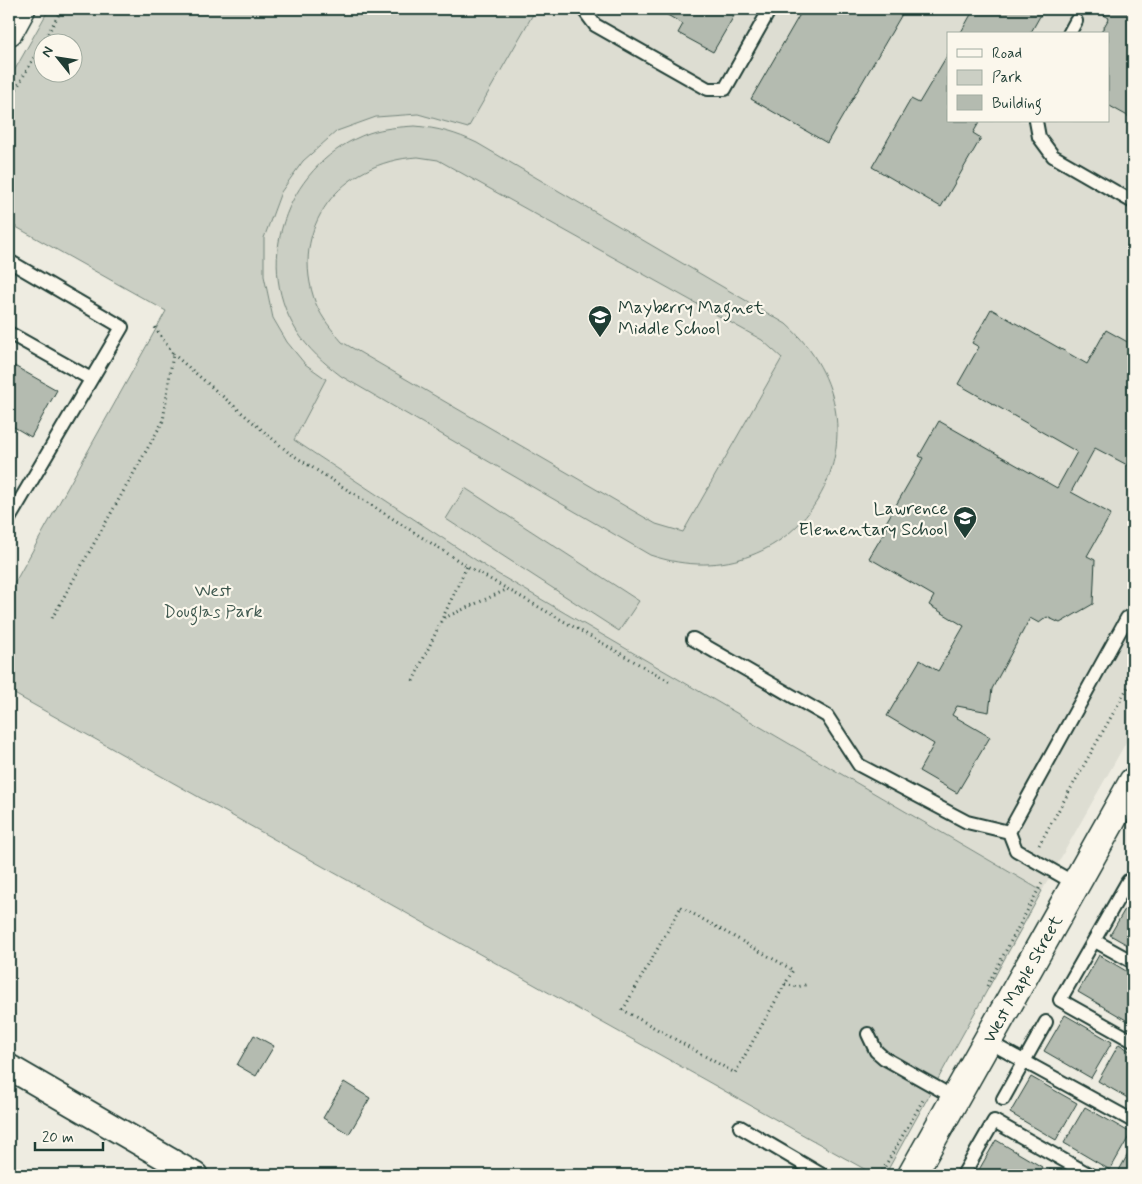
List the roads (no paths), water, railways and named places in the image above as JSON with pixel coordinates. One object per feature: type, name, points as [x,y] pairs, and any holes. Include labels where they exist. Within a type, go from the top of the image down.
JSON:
[{"type":"street","points":[[9,31],[21,9]]},
{"type":"street","name":"West Maple Street","points":[[912,1175],[1133,782]]},
{"type":"street","points":[[9,1067],[195,1175]]},
{"type":"lane","points":[[583,9],[595,25],[607,33],[708,89],[725,89],[770,9]]},
{"type":"lane","points":[[1070,32],[1076,21]]},
{"type":"lane","points":[[1036,122],[1039,137],[1053,156],[1133,202]]},
{"type":"lane","points":[[9,261],[122,326],[9,519]]},
{"type":"lane","points":[[9,333],[91,379]]},
{"type":"lane","points":[[1009,832],[1131,615]]},
{"type":"lane","points":[[693,639],[827,716],[859,765],[967,822],[1009,832]]},
{"type":"lane","points":[[1009,832],[1016,850],[1076,884]]},
{"type":"lane","points":[[1133,884],[1128,881],[1060,1000],[1133,1040]]},
{"type":"lane","points":[[1095,941],[1133,962]]},
{"type":"lane","points":[[1003,1099],[1046,1022]]},
{"type":"lane","points":[[868,1034],[876,1051],[884,1058],[955,1098]]},
{"type":"lane","points":[[987,1041],[1133,1121]]},
{"type":"lane","points":[[964,1175],[994,1121],[1090,1175]]},
{"type":"lane","points":[[740,1127],[822,1175]]},
{"type":"place","name":"Mayberry Magnet Middle School","points":[[600,338]]},
{"type":"place","name":"Lawrence Elementary School","points":[[965,539]]},
{"type":"park label","name":"West Douglas Park","points":[[213,600]]}]
